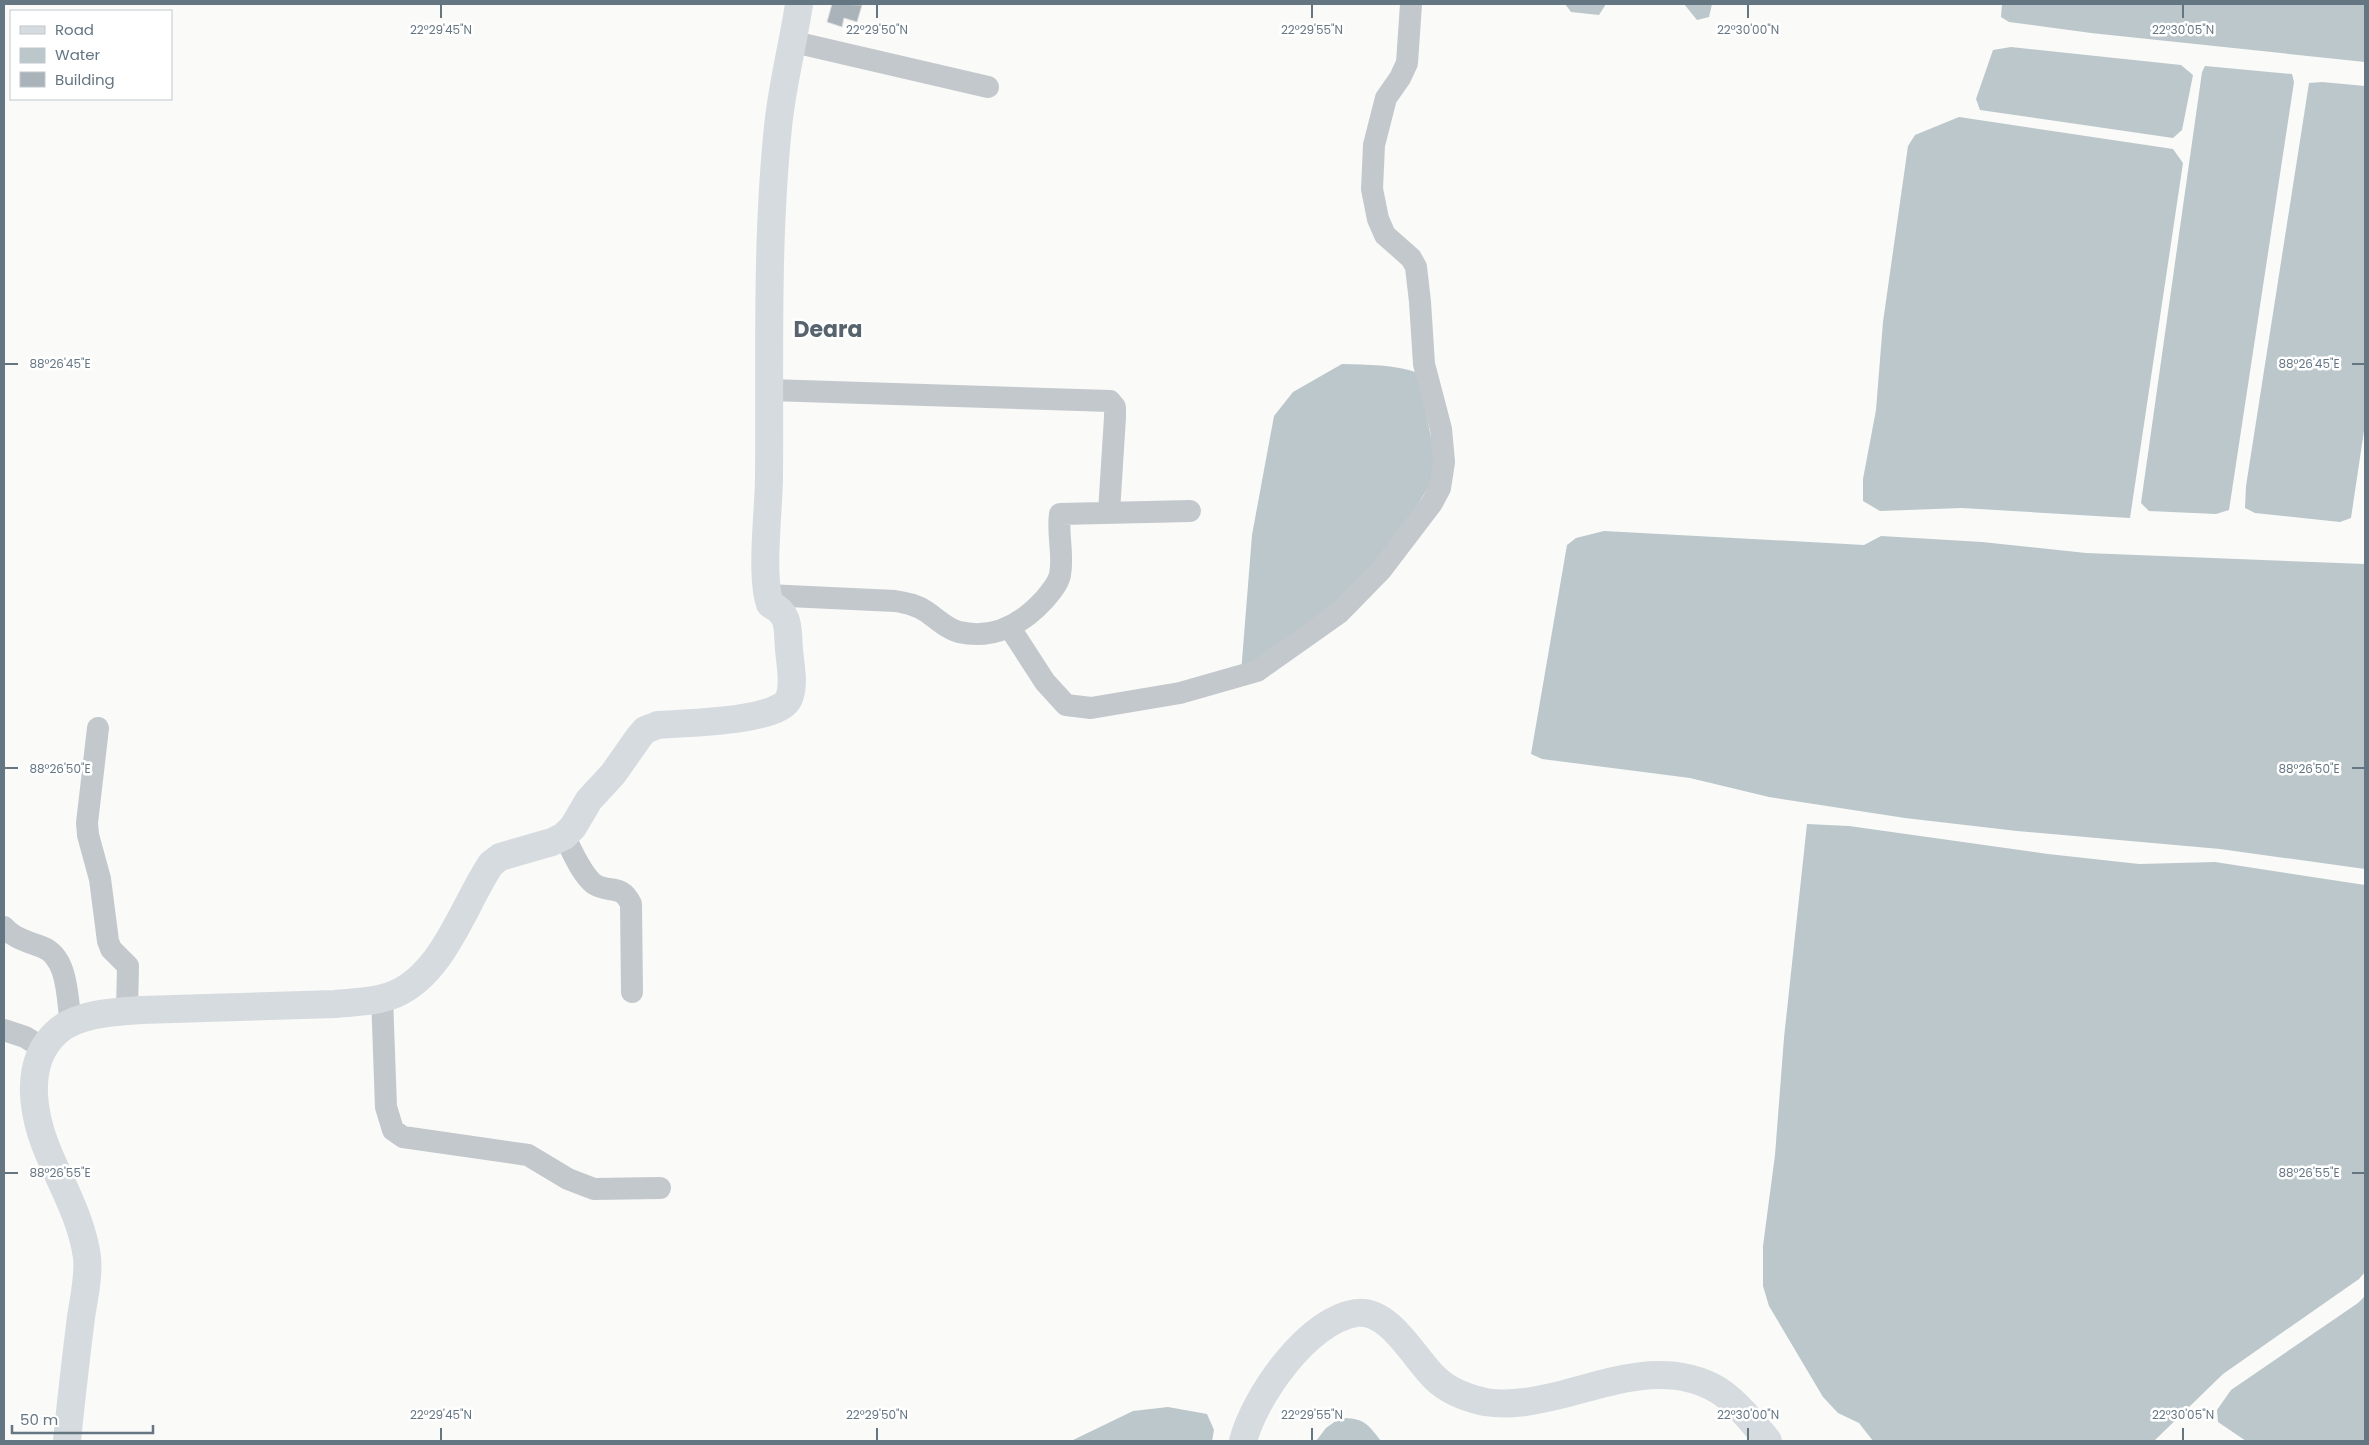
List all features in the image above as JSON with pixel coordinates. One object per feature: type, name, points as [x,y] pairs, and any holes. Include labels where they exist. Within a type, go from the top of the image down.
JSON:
[{"type":"main road","points":[[67,1441],[87,1258],[74,1206],[51,1160],[34,1109],[35,1069],[43,1048],[59,1030],[84,1018],[127,1011],[335,1004],[366,1001],[396,994],[417,980],[442,952],[491,864],[500,856],[552,842],[564,836],[573,827],[589,800],[613,774],[645,730],[658,725],[757,716],[777,711],[789,700],[792,683],[787,620],[782,610],[770,604],[765,584],[769,509],[770,294],[777,129],[781,98],[794,42],[799,4]]},
{"type":"main road","points":[[1243,1441],[1258,1401],[1273,1378],[1300,1349],[1320,1330],[1339,1319],[1355,1313],[1367,1313],[1388,1324],[1435,1378],[1454,1392],[1484,1401],[1507,1404],[1535,1400],[1649,1375],[1670,1374],[1718,1391],[1750,1420],[1768,1441]]},
{"type":"street","points":[[1010,628],[1056,696],[1066,705],[1091,708],[1180,693],[1229,681],[1258,671],[1339,613],[1381,570],[1432,503],[1440,488],[1444,462],[1441,428],[1424,364],[1416,267],[1411,258],[1385,235],[1378,219],[1372,189],[1374,145],[1386,98],[1407,64],[1411,4]]},
{"type":"street","points":[[794,42],[988,87]]},
{"type":"street","points":[[770,390],[1110,402],[1115,407],[1115,417],[1110,512]]},
{"type":"street","points":[[767,595],[912,603],[944,626],[958,632],[995,632],[1010,628],[1026,618],[1052,590],[1060,576],[1062,561],[1060,514],[1190,511]]},
{"type":"street","points":[[98,728],[87,805],[88,835],[100,879],[108,941],[111,949],[128,966],[127,1011]]},
{"type":"street","points":[[564,836],[587,876],[595,884],[620,890],[626,894],[631,904],[632,992]]},
{"type":"street","points":[[4,927],[8,932],[46,948],[56,957],[62,971],[71,1024]]},
{"type":"street","points":[[382,997],[386,1107],[393,1130],[403,1137],[528,1155],[568,1179],[594,1189],[660,1188]]},
{"type":"street","points":[[4,1030],[24,1037],[43,1048]]},
{"type":"water","points":[[1565,4],[1606,4],[1599,15],[1571,12]]},
{"type":"water","points":[[1684,4],[1712,4],[1709,17],[1697,20]]},
{"type":"water","points":[[2002,4],[2365,4],[2365,62],[2091,33],[2009,22],[2001,17]]},
{"type":"water","points":[[2011,47],[2181,65],[2193,75],[2182,130],[2173,138],[1980,110],[1976,99],[1993,50]]},
{"type":"water","points":[[2205,66],[2292,74],[2294,82],[2229,510],[2216,514],[2149,511],[2141,503],[2202,72]]},
{"type":"water","points":[[2322,82],[2365,86],[2365,424],[2351,518],[2340,522],[2255,513],[2245,508],[2246,486],[2309,83]]},
{"type":"water","points":[[1959,117],[2173,149],[2183,163],[2130,518],[1962,508],[1880,511],[1863,501],[1863,479],[1876,410],[1883,322],[1908,146],[1915,135]]},
{"type":"water","points":[[1342,364],[1390,366],[1418,373],[1438,472],[1372,577],[1241,673],[1252,535],[1274,416],[1293,392]]},
{"type":"water","points":[[1604,531],[1864,545],[1881,536],[1982,542],[2086,553],[2365,564],[2365,869],[2220,849],[2017,831],[1905,818],[1769,797],[1690,778],[1542,759],[1531,754],[1567,545],[1576,538]]},
{"type":"water","points":[[1807,824],[1849,826],[2048,854],[2139,864],[2215,862],[2365,885],[2365,1272],[2359,1279],[2223,1374],[2154,1441],[1873,1441],[1859,1423],[1838,1413],[1823,1397],[1769,1306],[1763,1286],[1763,1246],[1775,1155],[1784,1038]]},
{"type":"water","points":[[2365,1296],[2365,1441],[2246,1441],[2218,1422],[2217,1410],[2231,1390],[2358,1303]]},
{"type":"water","points":[[1168,1407],[1207,1414],[1214,1430],[1212,1441],[1071,1441],[1133,1411]]},
{"type":"water","points":[[1340,1418],[1355,1419],[1364,1423],[1381,1441],[1316,1441],[1326,1428]]},
{"type":"building","points":[[832,4],[862,5],[857,22],[844,18],[842,27],[827,22]]},
{"type":"district","name":"Deara","points":[[828,329]]}]
